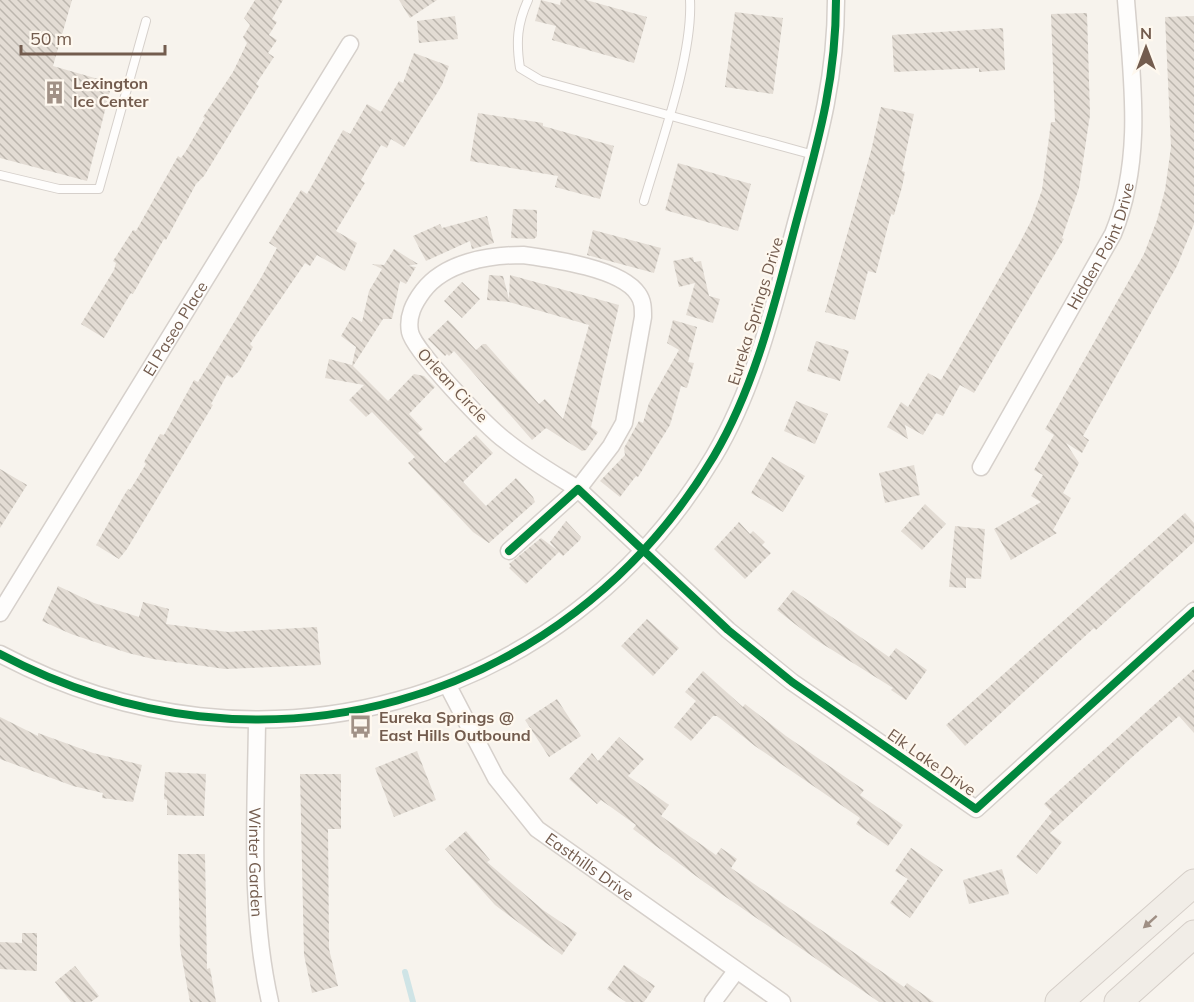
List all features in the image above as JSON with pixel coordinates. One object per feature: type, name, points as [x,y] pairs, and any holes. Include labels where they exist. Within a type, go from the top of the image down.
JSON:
[{"type":"main road","points":[[1059,1002],[1194,883]]},
{"type":"main road","points":[[1118,1002],[1194,934]]},
{"type":"street","name":"Eureka Springs Drive","points":[[0,654],[55,682],[141,708],[176,715],[257,721],[315,717],[358,709],[448,686],[527,645],[561,623],[645,551],[696,484],[715,453],[744,394],[776,297],[831,89],[836,0]]},
{"type":"street","name":"Hidden Point Drive","points":[[981,467],[1113,234],[1125,205],[1133,157],[1126,0]]},
{"type":"street","name":"El Paseo Place","points":[[0,613],[350,44]]},
{"type":"street","name":"Orlean Circle","points":[[509,551],[578,489],[611,446],[624,423],[643,317],[643,303],[638,293],[619,278],[561,260],[523,255],[492,257],[440,274],[429,283],[413,304],[410,317],[414,342],[504,441],[578,489],[645,551]]},
{"type":"street","name":"Elk Lake Drive","points":[[645,551],[728,630],[792,682],[976,808],[1194,610]]},
{"type":"street","name":"Easthills Drive","points":[[448,686],[496,778],[537,829],[782,1002]]},
{"type":"street","name":"Winter Garden","points":[[257,721],[255,907],[259,944],[270,1002]]},
{"type":"street","points":[[713,1002],[736,971]]},
{"type":"lane","points":[[528,0],[520,17],[516,44],[520,68],[540,80],[814,155]]},
{"type":"lane","points":[[644,201],[669,117],[685,44],[690,0]]},
{"type":"lane","points":[[0,175],[59,189],[99,189],[146,21]]},
{"type":"building","name":"Lexington Ice Center","points":[[0,0],[72,0],[53,66],[112,83],[87,181],[0,158]]},
{"type":"building","points":[[255,0],[283,0],[272,19],[277,22],[269,35],[277,40],[268,53],[274,57],[256,84],[259,86],[204,176],[196,184],[166,240],[164,239],[133,294],[131,293],[104,338],[81,324],[114,270],[116,263],[113,261],[133,230],[136,231],[178,156],[181,158],[186,151],[205,118],[203,117],[233,72],[247,43],[243,37],[250,25],[244,18]]},
{"type":"building","points":[[399,0],[437,0],[410,18]]},
{"type":"building","points":[[541,0],[560,5],[561,0],[586,0],[647,17],[634,63],[552,40],[556,26],[535,21]]},
{"type":"building","points":[[735,12],[783,18],[773,94],[725,87]]},
{"type":"building","points":[[1087,13],[1090,115],[1079,188],[1062,238],[1064,239],[974,393],[960,385],[943,416],[936,413],[923,435],[905,425],[908,439],[887,427],[901,402],[908,407],[928,373],[941,380],[1018,246],[1031,221],[1042,190],[1051,122],[1055,122],[1051,14]]},
{"type":"building","points":[[455,16],[458,39],[419,43],[417,21]]},
{"type":"building","points":[[1194,16],[1194,224],[1177,266],[1083,436],[1089,440],[1082,453],[1066,443],[1079,463],[1063,493],[1071,498],[1053,530],[1057,533],[1011,560],[994,529],[1041,502],[1031,496],[1043,475],[1034,470],[1054,435],[1045,429],[1144,254],[1157,220],[1165,190],[1171,147],[1165,17]]},
{"type":"building","points":[[1003,28],[1005,70],[979,72],[979,68],[894,72],[892,35]]},
{"type":"building","points":[[414,53],[449,66],[442,85],[404,147],[391,139],[387,148],[381,145],[361,180],[365,183],[336,231],[357,243],[345,271],[317,255],[310,266],[305,263],[250,344],[253,347],[239,371],[232,378],[227,375],[211,404],[213,405],[127,549],[119,559],[96,545],[123,497],[146,464],[144,462],[160,434],[164,435],[194,380],[198,382],[262,276],[277,248],[269,243],[301,190],[307,194],[343,130],[350,134],[367,104],[381,112],[399,81],[403,83]]},
{"type":"building","points":[[881,107],[914,114],[902,171],[905,172],[894,215],[891,214],[876,273],[868,271],[855,320],[825,312],[871,151]]},
{"type":"building","points":[[478,113],[543,123],[543,126],[614,146],[600,199],[555,187],[558,176],[470,161]]},
{"type":"building","points":[[678,163],[751,184],[738,231],[665,210]]},
{"type":"building","points":[[513,209],[537,210],[537,236],[534,239],[511,238]]},
{"type":"building","points":[[487,216],[494,243],[472,249],[470,241],[426,261],[413,236],[440,224],[442,228]]},
{"type":"building","points":[[593,230],[661,248],[654,273],[587,255]]},
{"type":"building","points":[[394,249],[418,264],[407,266],[416,267],[406,284],[400,281],[392,319],[383,319],[353,366],[388,401],[414,374],[424,376],[435,387],[409,414],[423,429],[418,433],[445,463],[476,435],[493,453],[463,482],[486,506],[516,478],[533,497],[535,502],[489,543],[473,532],[408,463],[415,457],[372,412],[366,417],[349,400],[364,385],[325,378],[329,359],[352,365],[356,347],[341,336],[352,317],[362,322],[369,291],[382,269],[372,264],[384,265]]},
{"type":"building","points":[[693,257],[694,262],[701,261],[709,296],[720,299],[713,323],[686,315],[695,283],[679,287],[673,261]]},
{"type":"building","points":[[489,275],[503,276],[509,299],[510,275],[619,305],[591,427],[598,432],[586,450],[582,451],[546,428],[532,440],[454,351],[449,356],[447,354],[445,356],[428,339],[448,320],[476,350],[486,344],[539,404],[545,399],[563,419],[589,325],[509,302],[487,300]]},
{"type":"building","points":[[462,282],[480,299],[462,318],[444,301]]},
{"type":"building","points":[[673,320],[697,327],[688,362],[694,363],[687,388],[681,386],[670,425],[638,477],[636,476],[620,497],[600,481],[625,455],[624,448],[639,421],[643,423],[649,403],[679,350],[667,343]]},
{"type":"building","points":[[816,341],[849,351],[840,381],[807,371]]},
{"type":"building","points":[[796,401],[828,414],[815,444],[784,431]]},
{"type":"building","points":[[772,457],[805,476],[783,512],[751,493]]},
{"type":"building","points":[[914,465],[920,495],[885,503],[879,473]]},
{"type":"building","points":[[0,469],[27,485],[0,528]]},
{"type":"building","points":[[925,504],[946,524],[922,550],[901,531]]},
{"type":"building","points":[[1185,513],[1194,523],[1194,542],[1096,630],[1094,628],[965,746],[946,725]]},
{"type":"building","points":[[566,521],[581,537],[580,540],[563,556],[559,552],[526,584],[509,568],[511,566],[509,564],[541,538],[557,550],[550,542]]},
{"type":"building","points":[[739,522],[750,534],[753,531],[765,542],[762,545],[771,553],[745,579],[714,549]]},
{"type":"building","points":[[955,526],[985,529],[981,579],[966,578],[966,588],[949,587]]},
{"type":"building","points":[[58,586],[94,603],[139,617],[143,602],[169,609],[166,624],[228,632],[317,627],[321,665],[225,669],[153,659],[128,653],[71,634],[42,621]]},
{"type":"building","points":[[793,590],[889,657],[896,648],[927,670],[906,700],[891,690],[893,688],[813,638],[777,610]]},
{"type":"building","points":[[647,619],[679,648],[653,676],[621,646]]},
{"type":"building","points":[[1194,669],[1194,733],[1179,716],[1131,758],[1050,833],[1062,842],[1037,874],[1016,857],[1052,812],[1044,804]]},
{"type":"building","points":[[703,671],[743,707],[745,704],[786,736],[864,790],[860,795],[903,825],[888,846],[856,824],[860,818],[755,746],[717,716],[713,716],[691,741],[674,727],[696,701],[685,692]]},
{"type":"building","points":[[557,699],[581,736],[549,757],[525,720]]},
{"type":"building","points":[[0,717],[38,736],[38,733],[93,753],[142,765],[133,802],[102,798],[103,793],[73,786],[0,759]]},
{"type":"building","points":[[619,737],[644,759],[628,776],[669,805],[661,816],[716,855],[721,848],[737,859],[731,868],[904,987],[907,983],[934,1002],[879,1002],[704,882],[633,829],[636,825],[601,800],[597,804],[569,779],[592,753],[598,761]]},
{"type":"building","points":[[417,751],[436,800],[394,817],[375,768]]},
{"type":"building","points":[[165,772],[206,774],[204,816],[167,815],[167,800],[164,799]]},
{"type":"building","points":[[300,774],[341,774],[341,829],[328,829],[329,949],[338,986],[312,993],[304,955]]},
{"type":"building","points":[[466,831],[490,860],[487,862],[543,910],[577,933],[562,955],[495,905],[445,849]]},
{"type":"building","points":[[911,848],[943,870],[910,918],[890,903],[908,879],[895,871]]},
{"type":"building","points":[[178,854],[205,854],[207,969],[210,968],[216,1002],[190,1002],[180,948]]},
{"type":"building","points":[[1002,869],[1009,894],[969,904],[963,880]]},
{"type":"building","points":[[22,933],[37,933],[37,971],[0,969],[0,942],[22,943]]},
{"type":"building","points":[[624,965],[655,986],[644,1002],[626,1002],[607,989]]},
{"type":"building","points":[[75,966],[99,996],[91,1002],[71,1002],[55,982]]},
{"type":"waterway","points":[[405,972],[413,1002]]},
{"type":"cycle path","points":[[0,654],[99,695],[199,716],[300,718],[398,700],[490,665],[575,612],[651,542],[714,456],[742,401],[772,313],[818,140],[833,59],[836,0]]},
{"type":"cycle path","points":[[509,551],[578,489],[728,630],[792,682],[976,809],[1194,611]]},
{"type":"place","name":"Lexington Ice Center","points":[[55,92]]},
{"type":"place","name":"Eureka Springs @ East Hills Outbound","points":[[361,726]]}]
